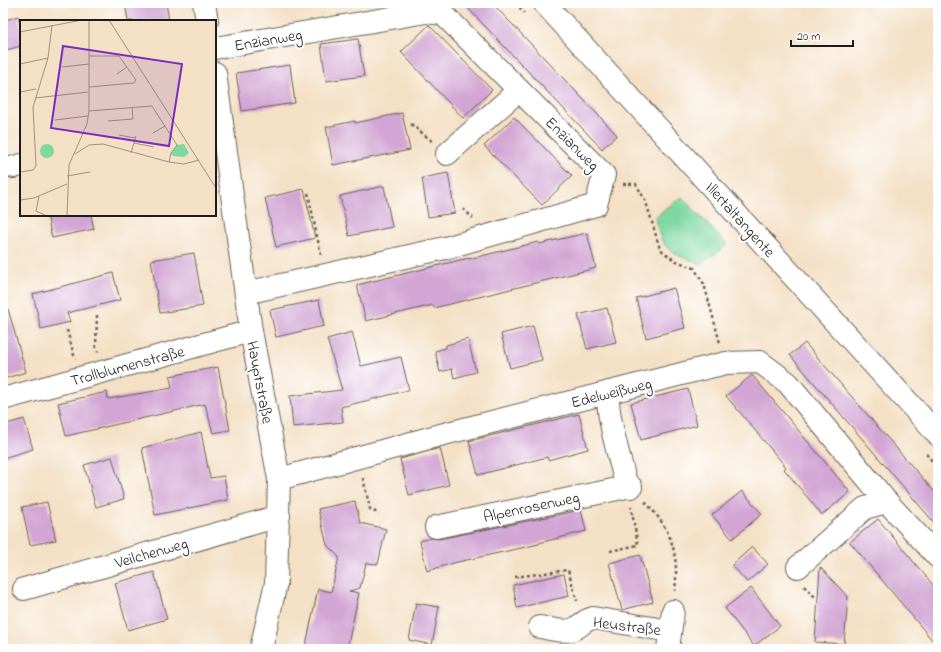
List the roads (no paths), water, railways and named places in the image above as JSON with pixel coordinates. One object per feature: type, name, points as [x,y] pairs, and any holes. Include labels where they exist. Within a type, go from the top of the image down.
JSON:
[{"type":"street","points":[[204,3],[207,20]]},
{"type":"street","name":"Illertaltangente","points":[[544,3],[938,435]]},
{"type":"street","name":"Enzianweg","points":[[216,48],[426,12],[443,14],[604,175],[596,205],[445,248],[246,293]]},
{"type":"street","name":"Hauptstraße","points":[[216,87],[218,116],[251,331],[280,479],[276,583],[261,649]]},
{"type":"street","points":[[447,154],[519,90]]},
{"type":"street","name":"Trollblumenstraße","points":[[3,399],[251,331]]},
{"type":"street","name":"Edelweißweg","points":[[280,479],[440,435],[726,363],[760,362],[788,383],[887,502],[938,557]]},
{"type":"street","name":"Alpenrosenweg","points":[[436,527],[629,487],[607,398],[609,392]]},
{"type":"street","points":[[798,567],[865,508],[887,502]]},
{"type":"street","name":"Veilchenweg","points":[[24,589],[279,516]]},
{"type":"street","name":"Heustraße","points":[[540,628],[568,631],[577,627],[584,621],[593,618],[670,630]]}]
